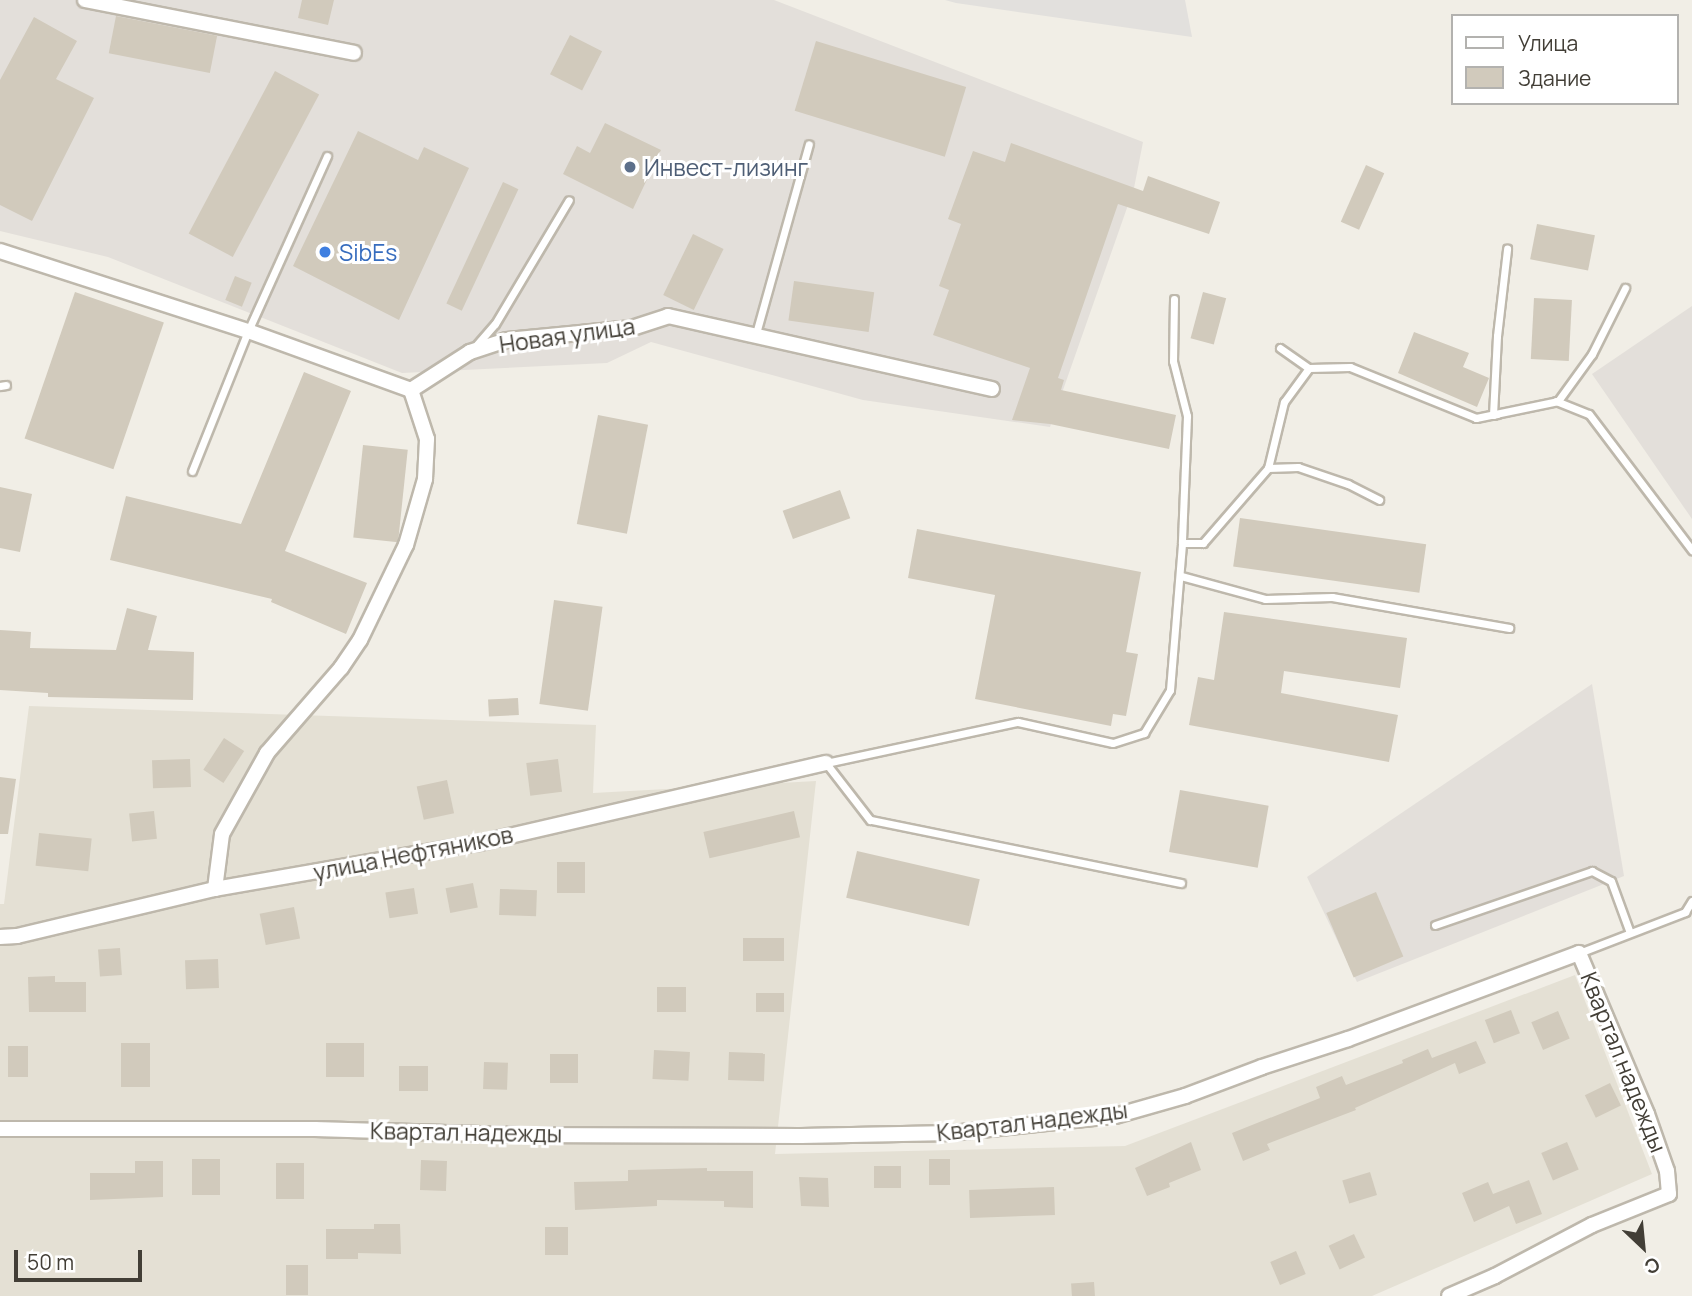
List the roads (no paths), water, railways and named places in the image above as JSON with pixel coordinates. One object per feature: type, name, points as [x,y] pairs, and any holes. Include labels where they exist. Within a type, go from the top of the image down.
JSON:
[{"type":"street","points":[[85,0],[354,53]]},
{"type":"street","points":[[0,251],[248,331],[411,390],[427,439],[425,479],[406,545],[360,640],[341,668],[267,753],[222,834],[215,889]]},
{"type":"street","name":"Новая улица","points":[[411,390],[470,352],[507,340],[632,328],[668,317],[992,389]]},
{"type":"street","name":"улица Нефтяников","points":[[0,937],[17,936],[215,889],[479,843],[826,763]]},
{"type":"street","name":"Квартал надежды","points":[[0,1129],[315,1129],[519,1135],[801,1136],[953,1133],[1115,1116],[1185,1096],[1262,1067],[1348,1040],[1579,953],[1647,1114],[1667,1171],[1669,1194],[1592,1225],[1495,1276],[1449,1296]]},
{"type":"lane","points":[[754,338],[809,144]]},
{"type":"lane","points":[[192,471],[248,331],[327,156]]},
{"type":"lane","points":[[470,352],[495,324],[569,200]]},
{"type":"lane","points":[[1493,415],[1497,336],[1507,249]]},
{"type":"lane","points":[[1558,401],[1592,354],[1625,288]]},
{"type":"lane","points":[[1174,299],[1173,361],[1186,416],[1181,576],[1170,690],[1144,733],[1114,743],[1018,722],[826,763],[870,820],[1181,883]]},
{"type":"lane","points":[[1280,348],[1309,369],[1350,367],[1476,418],[1558,401],[1588,414],[1692,550]]},
{"type":"lane","points":[[1182,543],[1203,543],[1268,468],[1284,402],[1309,369]]},
{"type":"lane","points":[[1268,468],[1298,467],[1348,484],[1379,500]]},
{"type":"lane","points":[[1181,576],[1265,599],[1332,597],[1509,628]]},
{"type":"lane","points":[[1435,925],[1592,871],[1611,881],[1630,933]]},
{"type":"lane","points":[[1579,953],[1685,912],[1692,901]]},
{"type":"place","name":"Инвест-лизинг","points":[[630,167]]},
{"type":"place","name":"SibEs","points":[[325,252]]}]
